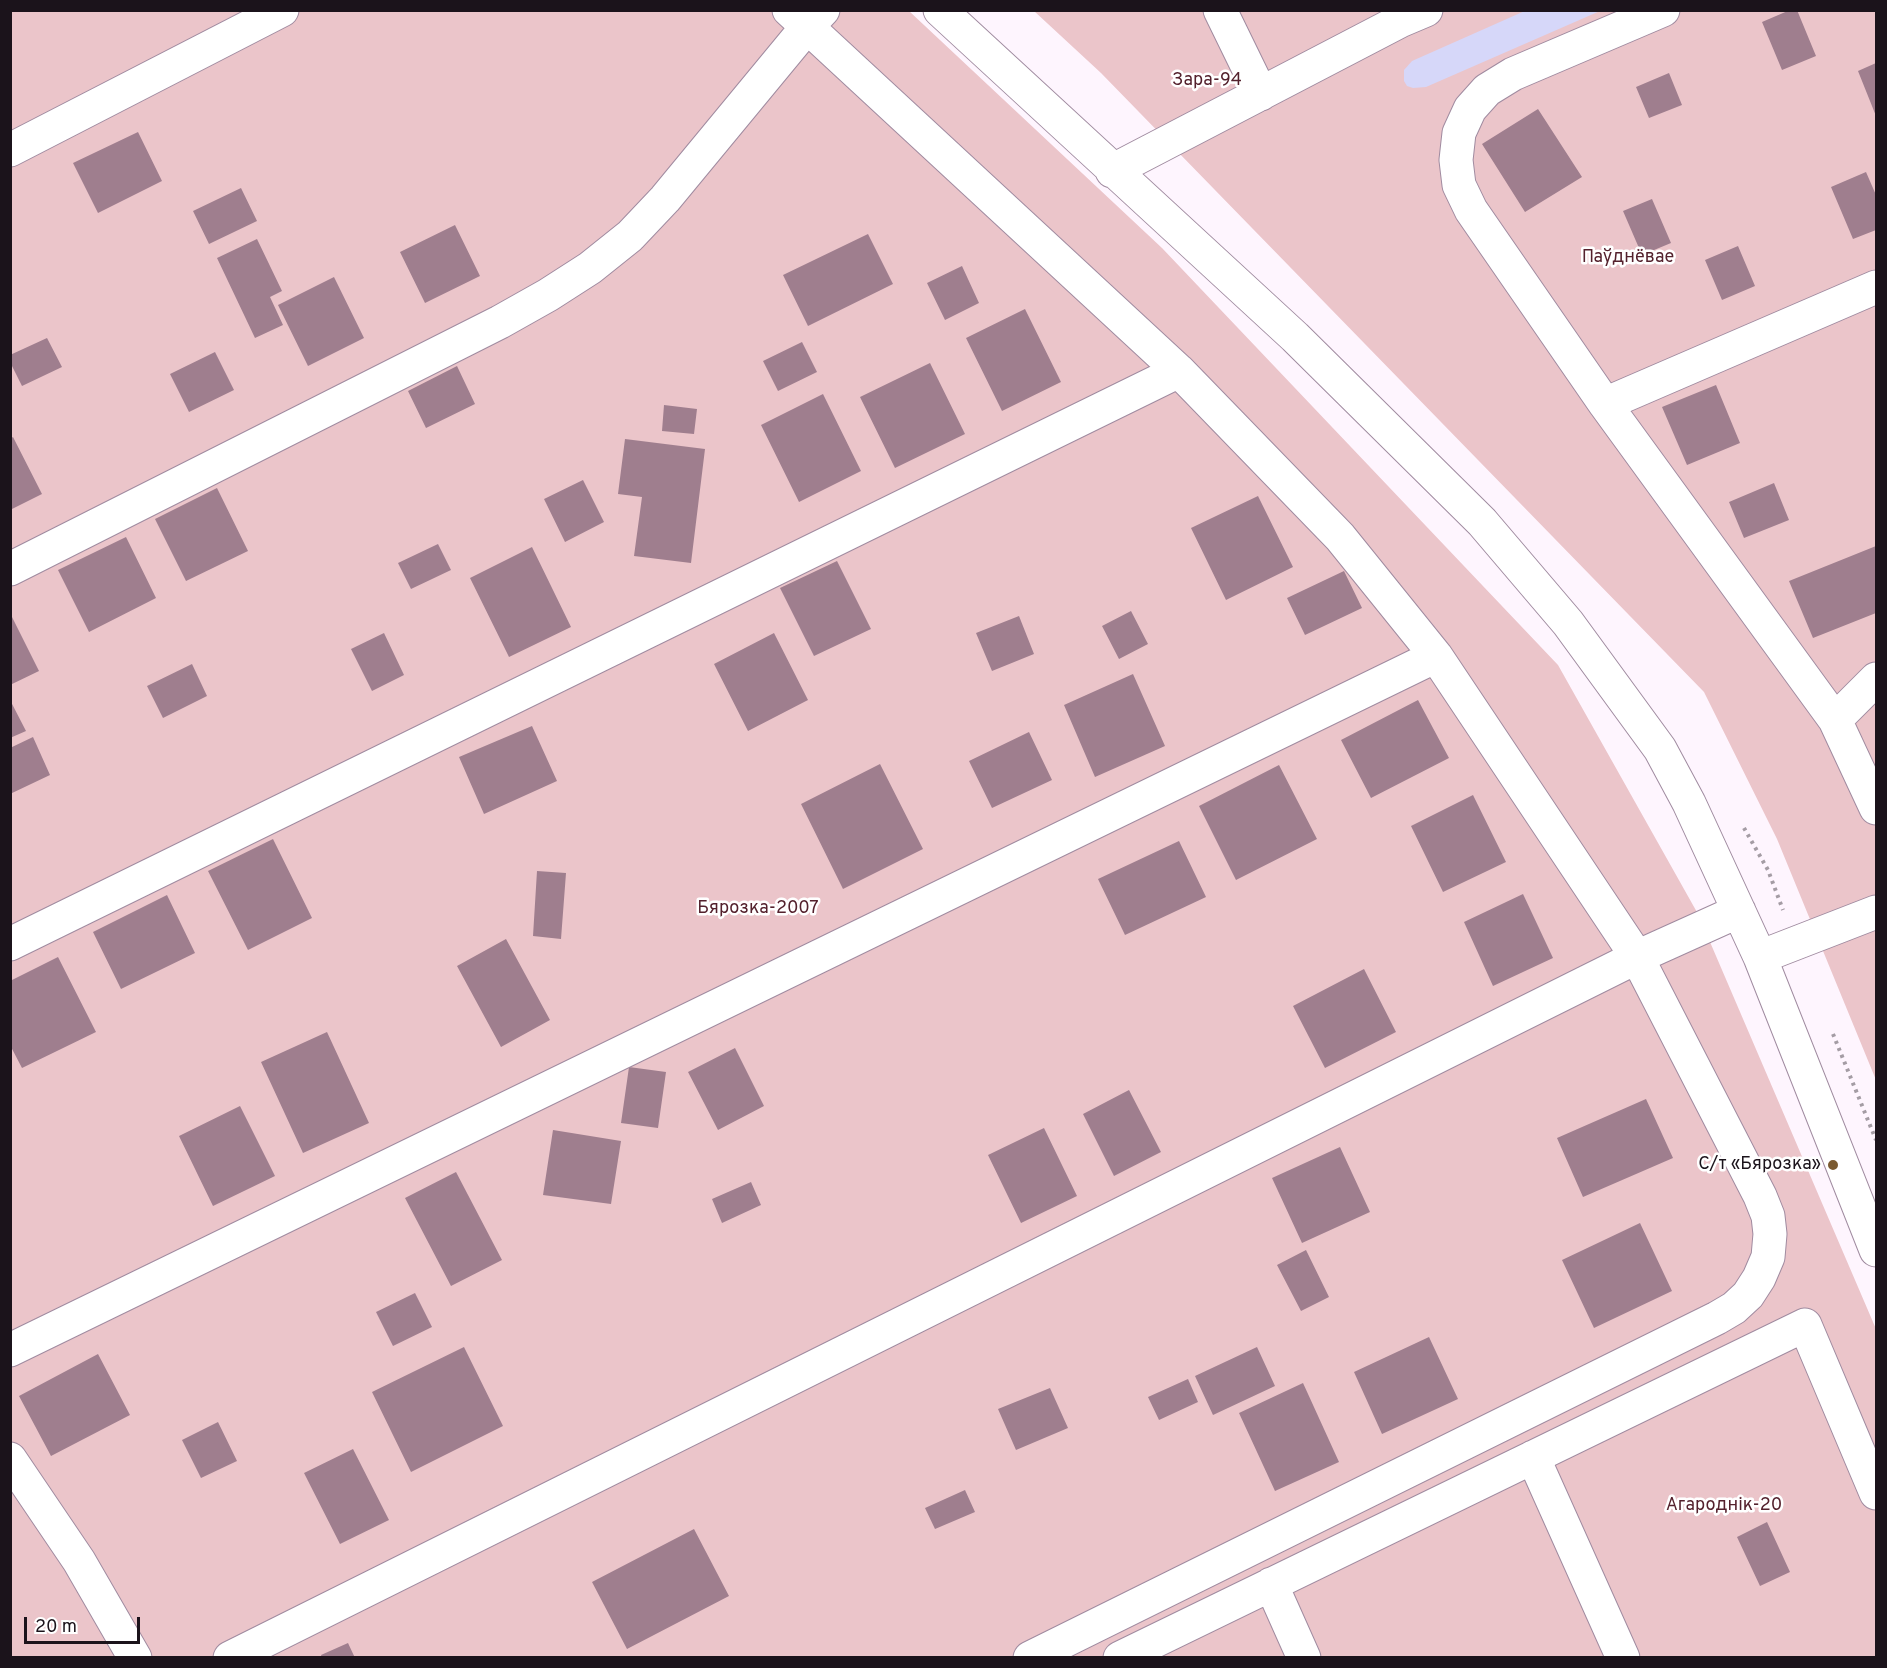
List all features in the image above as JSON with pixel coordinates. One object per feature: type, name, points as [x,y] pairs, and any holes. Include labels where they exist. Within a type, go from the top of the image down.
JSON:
[{"type":"street","points":[[10,150],[282,10]]},
{"type":"street","points":[[940,10],[1112,171],[1295,336],[1482,522],[1568,623],[1660,749],[1689,803],[1760,957],[1876,1250]]},
{"type":"street","points":[[1220,10],[1261,94]]},
{"type":"street","points":[[1663,10],[1504,80],[1488,90],[1470,109],[1460,133],[1456,160],[1459,185],[1471,210],[1605,404],[1835,720],[1876,808]]},
{"type":"street","points":[[1112,171],[1409,14]]},
{"type":"street","points":[[10,569],[500,321],[548,296],[590,268],[630,236],[665,199],[806,16],[1179,371],[1340,537],[1436,656],[1637,957],[1760,1196],[1768,1216],[1770,1234],[1768,1257],[1759,1278],[1748,1295],[1734,1308],[1717,1318],[1030,1658]]},
{"type":"street","points":[[1605,404],[1876,287]]},
{"type":"street","points":[[10,944],[1179,371]]},
{"type":"street","points":[[10,1350],[1436,656]]},
{"type":"street","points":[[1835,720],[1876,679]]},
{"type":"street","points":[[230,1658],[1637,957],[1739,911]]},
{"type":"street","points":[[1760,957],[1876,912]]},
{"type":"street","points":[[1120,1658],[1804,1325],[1876,1493]]},
{"type":"street","points":[[1533,1457],[1623,1658]]},
{"type":"street","points":[[10,1459],[79,1561],[135,1658]]},
{"type":"street","points":[[1272,1584],[1304,1658]]},
{"type":"green space","name":"Бярозка-2007","points":[[11,11],[909,11],[1162,248],[1558,665],[1698,914],[1876,1329],[1876,1657],[11,1658]]},
{"type":"green space","name":"Паўднёвае","points":[[1034,11],[1876,11],[1876,1080],[1777,839],[1704,692],[1101,73]]},
{"type":"water","points":[[1527,10],[1600,11],[1426,87],[1407,86],[1404,81],[1404,70],[1412,61]]},
{"type":"building","points":[[1790,10],[1797,10],[1816,56],[1782,70],[1762,22]]},
{"type":"building","points":[[1876,63],[1876,116],[1858,71]]},
{"type":"building","points":[[1669,73],[1682,105],[1649,118],[1636,87]]},
{"type":"building","points":[[1538,109],[1582,177],[1525,212],[1482,144]]},
{"type":"building","points":[[138,132],[162,181],[98,213],[73,163]]},
{"type":"building","points":[[1866,172],[1876,195],[1876,230],[1853,239],[1831,187]]},
{"type":"building","points":[[241,188],[257,221],[209,244],[193,211]]},
{"type":"building","points":[[1652,199],[1671,243],[1642,255],[1623,211]]},
{"type":"building","points":[[455,225],[480,276],[425,303],[400,252]]},
{"type":"building","points":[[868,234],[893,284],[808,326],[783,275]]},
{"type":"building","points":[[257,239],[282,291],[270,297],[283,325],[255,338],[217,258]]},
{"type":"building","points":[[1738,246],[1755,286],[1722,300],[1705,260]]},
{"type":"building","points":[[962,266],[979,303],[945,320],[927,283]]},
{"type":"building","points":[[334,277],[364,338],[308,366],[278,305]]},
{"type":"building","points":[[1025,309],[1061,382],[1002,411],[966,338]]},
{"type":"building","points":[[47,338],[62,367],[22,386],[10,362],[10,355]]},
{"type":"building","points":[[802,342],[817,372],[778,391],[763,361]]},
{"type":"building","points":[[215,352],[234,390],[189,412],[170,374]]},
{"type":"building","points":[[930,363],[965,434],[895,468],[860,397]]},
{"type":"building","points":[[457,366],[475,404],[426,428],[408,391]]},
{"type":"building","points":[[1716,385],[1740,443],[1687,465],[1662,407]]},
{"type":"building","points":[[823,394],[861,471],[799,502],[761,425]]},
{"type":"building","points":[[664,405],[697,409],[694,434],[662,431]]},
{"type":"building","points":[[13,437],[42,494],[10,510],[10,439]]},
{"type":"building","points":[[625,439],[705,449],[691,563],[634,556],[642,497],[618,494]]},
{"type":"building","points":[[583,480],[604,522],[565,542],[544,499]]},
{"type":"building","points":[[1774,483],[1789,520],[1744,538],[1729,502]]},
{"type":"building","points":[[217,488],[248,551],[186,581],[155,519]]},
{"type":"building","points":[[1258,496],[1293,567],[1226,600],[1191,528]]},
{"type":"building","points":[[126,537],[156,598],[89,632],[58,570]]},
{"type":"building","points":[[438,544],[451,570],[411,589],[398,563]]},
{"type":"building","points":[[1876,546],[1876,613],[1813,638],[1789,581]]},
{"type":"building","points":[[532,547],[571,627],[509,657],[470,578]]},
{"type":"building","points":[[837,561],[871,629],[814,656],[780,588]]},
{"type":"building","points":[[1344,571],[1362,608],[1305,635],[1287,598]]},
{"type":"building","points":[[1131,611],[1148,644],[1119,659],[1102,626]]},
{"type":"building","points":[[10,613],[39,671],[10,685]]},
{"type":"building","points":[[1019,616],[1034,654],[992,671],[976,633]]},
{"type":"building","points":[[384,633],[404,675],[372,691],[351,649]]},
{"type":"building","points":[[774,633],[808,700],[748,731],[714,664]]},
{"type":"building","points":[[192,664],[207,696],[163,718],[147,686]]},
{"type":"building","points":[[1133,674],[1165,746],[1095,777],[1064,705]]},
{"type":"building","points":[[10,700],[26,731],[10,738]]},
{"type":"building","points":[[1418,700],[1449,758],[1371,798],[1341,740]]},
{"type":"building","points":[[532,726],[557,781],[484,814],[459,757]]},
{"type":"building","points":[[1029,732],[1052,780],[992,808],[969,761]]},
{"type":"building","points":[[33,737],[50,775],[10,794],[10,748]]},
{"type":"building","points":[[880,764],[923,849],[843,889],[801,804]]},
{"type":"building","points":[[1279,765],[1317,839],[1236,880],[1199,806]]},
{"type":"building","points":[[1473,795],[1506,862],[1443,892],[1411,826]]},
{"type":"building","points":[[273,839],[312,918],[248,950],[208,871]]},
{"type":"building","points":[[1179,841],[1206,897],[1125,935],[1098,879]]},
{"type":"building","points":[[537,871],[566,873],[561,939],[533,936]]},
{"type":"building","points":[[1523,894],[1553,958],[1493,986],[1464,922]]},
{"type":"building","points":[[167,895],[195,953],[121,989],[93,932]]},
{"type":"building","points":[[506,939],[550,1020],[501,1047],[457,966]]},
{"type":"building","points":[[58,957],[96,1032],[22,1068],[10,1045],[10,981]]},
{"type":"building","points":[[1364,969],[1396,1032],[1325,1068],[1293,1006]]},
{"type":"building","points":[[327,1032],[369,1123],[303,1153],[261,1062]]},
{"type":"building","points":[[735,1048],[764,1106],[718,1130],[688,1072]]},
{"type":"building","points":[[629,1067],[666,1072],[658,1128],[621,1123]]},
{"type":"building","points":[[1129,1090],[1161,1152],[1114,1176],[1083,1114]]},
{"type":"building","points":[[1646,1099],[1673,1158],[1583,1197],[1557,1138]]},
{"type":"building","points":[[240,1106],[275,1176],[213,1206],[179,1136]]},
{"type":"building","points":[[1044,1128],[1077,1196],[1021,1223],[988,1155]]},
{"type":"building","points":[[553,1130],[621,1141],[611,1204],[543,1195]]},
{"type":"building","points":[[1340,1147],[1370,1212],[1302,1243],[1272,1178]]},
{"type":"building","points":[[456,1172],[502,1260],[451,1286],[405,1198]]},
{"type":"building","points":[[751,1182],[761,1205],[722,1223],[712,1199]]},
{"type":"building","points":[[1640,1223],[1672,1291],[1594,1328],[1562,1260]]},
{"type":"building","points":[[1306,1250],[1329,1297],[1301,1311],[1277,1265]]},
{"type":"building","points":[[415,1293],[432,1327],[393,1346],[376,1312]]},
{"type":"building","points":[[1429,1337],[1458,1399],[1382,1434],[1354,1372]]},
{"type":"building","points":[[464,1347],[503,1426],[411,1472],[372,1392]]},
{"type":"building","points":[[1257,1347],[1275,1386],[1213,1415],[1195,1376]]},
{"type":"building","points":[[98,1354],[130,1415],[51,1456],[19,1396]]},
{"type":"building","points":[[1188,1379],[1198,1402],[1159,1420],[1148,1397]]},
{"type":"building","points":[[1303,1383],[1339,1462],[1275,1491],[1239,1413]]},
{"type":"building","points":[[1050,1388],[1068,1428],[1016,1450],[998,1409]]},
{"type":"building","points":[[218,1422],[237,1461],[201,1478],[182,1440]]},
{"type":"building","points":[[353,1449],[389,1520],[340,1544],[304,1473]]},
{"type":"building","points":[[965,1490],[975,1512],[935,1529],[925,1508]]},
{"type":"building","points":[[1767,1522],[1790,1572],[1760,1586],[1737,1537]]},
{"type":"building","points":[[694,1529],[729,1596],[627,1649],[592,1582]]},
{"type":"building","points":[[348,1643],[355,1658],[322,1658],[321,1655]]},
{"type":"place","name":"С/т «Бярозка»","points":[[1833,1165]]},
{"type":"park label","name":"Зара-94","points":[[1207,81]]},
{"type":"park label","name":"Агароднік-20","points":[[1724,1506]]}]
